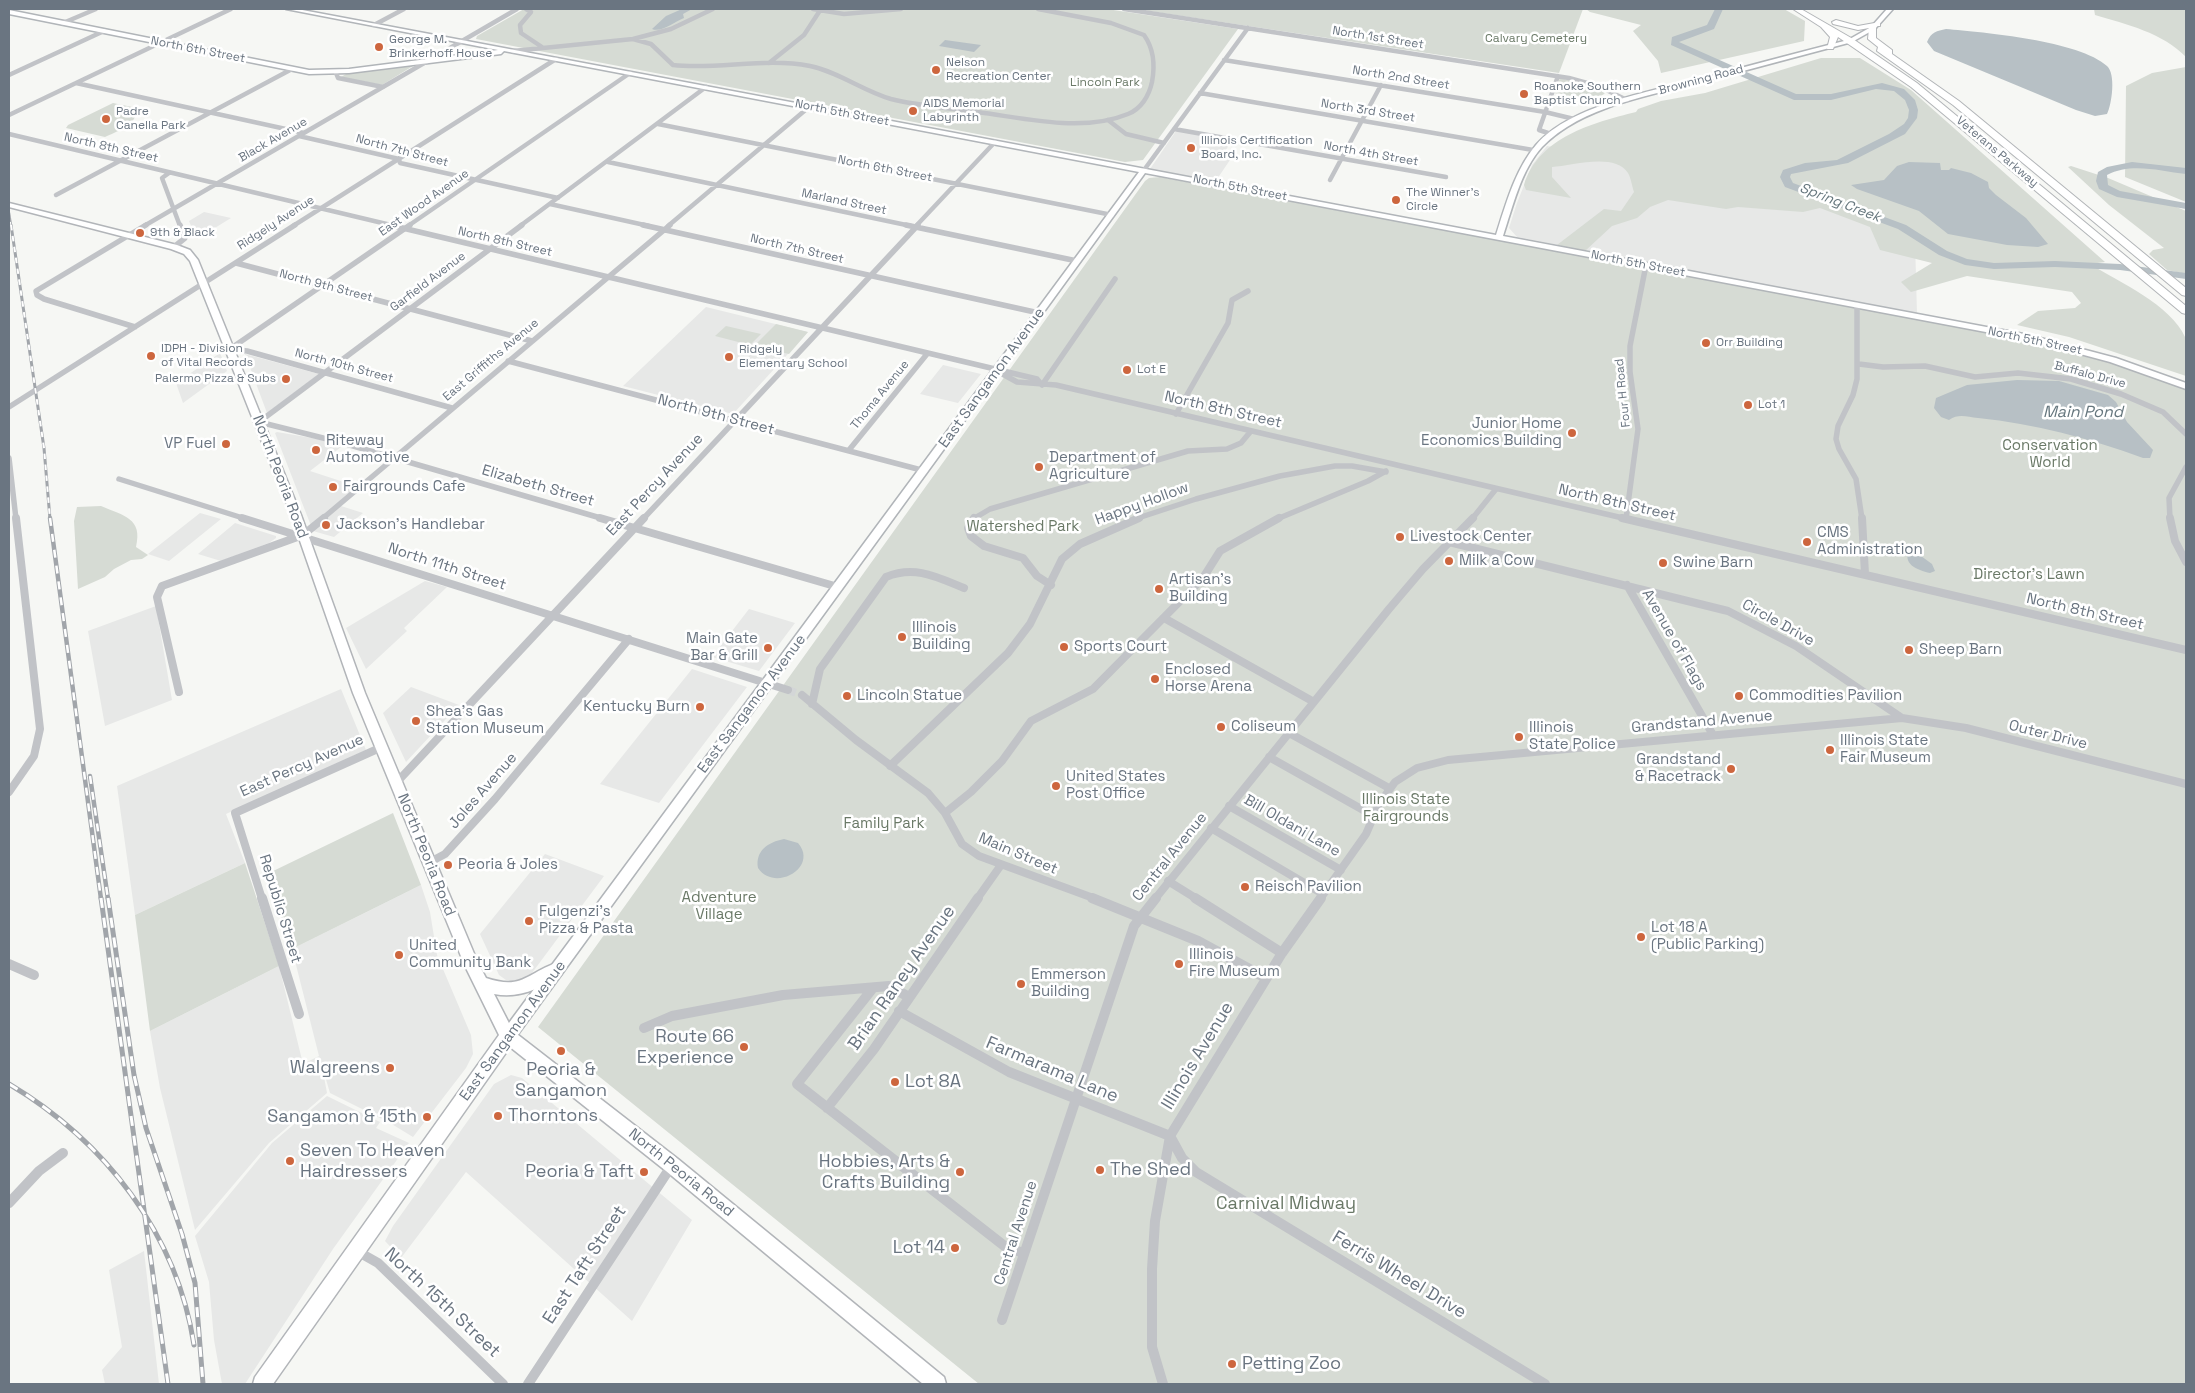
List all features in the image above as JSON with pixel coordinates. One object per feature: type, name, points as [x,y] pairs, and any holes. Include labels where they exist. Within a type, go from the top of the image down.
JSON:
[{"type":"highway","name":"Veterans Parkway","points":[[1799,9],[1850,40],[1938,103],[2186,311]]},
{"type":"highway","points":[[1799,9],[1843,31],[1859,36]]},
{"type":"highway","points":[[1799,9],[1831,32],[1834,39],[1830,47],[1852,47],[1869,53]]},
{"type":"highway","name":"Veterans Parkway","points":[[1812,9],[1859,36],[1956,103],[2186,293]]},
{"type":"highway","points":[[1836,22],[1858,28],[1875,26],[1872,36],[1875,42],[1908,65],[1910,70]]},
{"type":"highway","points":[[1850,40],[1873,50],[1956,103]]},
{"type":"main road","name":"North 5th Street","points":[[289,9],[2065,346],[2129,365],[2186,386]]},
{"type":"main road","points":[[1875,26],[1890,9]]},
{"type":"main road","name":"North 6th Street","points":[[9,12],[292,69],[336,73]]},
{"type":"main road","name":"Browning Road","points":[[1500,238],[1522,169],[1533,150],[1551,134],[1574,119],[1626,100],[1830,47],[1859,36],[1875,26]]},
{"type":"main road","points":[[458,57],[489,50],[489,48],[480,45]]},
{"type":"main road","points":[[336,73],[512,51]]},
{"type":"main road","points":[[490,53],[525,53]]},
{"type":"main road","points":[[1118,165],[1130,172],[1134,185],[1149,176],[1170,175]]},
{"type":"main road","name":"East Sangamon Avenue","points":[[262,1384],[508,1036],[1144,170]]},
{"type":"main road","points":[[9,205],[174,247]]},
{"type":"main road","name":"North Peoria Road","points":[[174,247],[192,258],[204,283],[302,535],[339,641],[480,983],[508,1036],[672,1165],[937,1384]]},
{"type":"main road","points":[[480,983],[490,987],[517,990],[527,987],[556,970]]},
{"type":"street","points":[[63,23],[96,9]]},
{"type":"street","points":[[9,116],[231,9]]},
{"type":"street","points":[[374,25],[404,9]]},
{"type":"street","name":"Black Avenue","points":[[135,327],[44,299],[37,295],[39,288],[517,9]]},
{"type":"street","points":[[526,9],[531,12],[520,25],[521,33],[542,47]]},
{"type":"street","points":[[512,51],[633,39],[659,33],[713,9]]},
{"type":"street","points":[[813,9],[819,12],[901,9]]},
{"type":"street","points":[[633,39],[652,44],[670,64],[678,66],[748,66],[769,63],[816,68],[866,91],[904,102],[1027,117],[1079,121],[1108,120],[1134,110],[1145,99],[1153,74],[1152,53],[1147,38],[1139,32],[1120,25],[1038,9]]},
{"type":"street","name":"North 1st Street","points":[[1124,9],[1558,76],[1590,84],[1626,100]]},
{"type":"street","points":[[769,63],[804,35],[819,12]]},
{"type":"street","name":"East Sangamon Avenue","points":[[1144,170],[1248,28]]},
{"type":"street","points":[[1243,34],[1263,30]]},
{"type":"street","points":[[9,75],[104,31]]},
{"type":"street","points":[[652,44],[653,38],[659,33]]},
{"type":"street","name":"Ridgely Avenue","points":[[9,407],[556,59]]},
{"type":"street","name":"North 2nd Street","points":[[1224,60],[1545,112],[1574,119]]},
{"type":"street","points":[[56,195],[292,69]]},
{"type":"street","name":"North 6th Street","points":[[336,73],[338,78],[383,87]]},
{"type":"street","name":"East Wood Avenue","points":[[230,349],[630,73]]},
{"type":"street","points":[[1551,134],[1539,130],[1558,76]]},
{"type":"street","points":[[76,84],[304,133]]},
{"type":"street","points":[[1330,180],[1381,86]]},
{"type":"street","name":"Garfield Avenue","points":[[259,422],[706,87]]},
{"type":"street","name":"North 3rd Street","points":[[1200,94],[1533,150]]},
{"type":"street","name":"East Griffiths Avenue","points":[[179,692],[158,597],[162,586],[302,535],[809,107]]},
{"type":"street","points":[[9,111],[15,113]]},
{"type":"street","points":[[1108,120],[1130,136],[1164,143]]},
{"type":"street","name":"North 6th Street","points":[[658,124],[1112,215]]},
{"type":"street","name":"North 4th Street","points":[[1174,129],[1446,177]]},
{"type":"street","name":"North 8th Street","points":[[9,134],[997,371],[1005,379],[1032,386],[1056,385],[2186,650]]},
{"type":"street","name":"North 7th Street","points":[[299,136],[398,159],[400,163],[558,198]]},
{"type":"street","name":"East Percy Avenue","points":[[396,782],[636,529],[735,420],[995,142]]},
{"type":"street","name":"Marland Street","points":[[608,162],[1077,262]]},
{"type":"street","points":[[169,173],[162,178],[185,238],[184,241],[174,247]]},
{"type":"street","name":"North 7th Street","points":[[550,204],[1039,313]]},
{"type":"street","name":"North 9th Street","points":[[236,263],[532,341]]},
{"type":"street","name":"Four H Road","points":[[1626,519],[1638,428],[1630,372],[1630,346],[1646,265]]},
{"type":"street","points":[[1042,385],[1115,279]]},
{"type":"street","points":[[1176,414],[1228,323],[1232,300],[1248,291]]},
{"type":"street","points":[[1856,305],[1858,364],[1854,390],[1845,408],[1836,438],[1838,447],[1852,467],[1858,488],[1865,574]]},
{"type":"street","name":"North 10th Street","points":[[230,349],[247,351],[452,408]]},
{"type":"street","name":"Thoma Avenue","points":[[849,450],[927,354]]},
{"type":"street","name":"North 9th Street","points":[[508,361],[925,470]]},
{"type":"street","name":"Buffalo Drive","points":[[1858,364],[1883,367],[1925,366],[1975,377],[2018,373],[2071,379],[2121,394],[2163,412],[2186,434]]},
{"type":"street","name":"Elizabeth Street","points":[[259,422],[343,443],[838,587]]},
{"type":"street","points":[[1051,585],[1037,576],[1024,558],[993,550],[974,540],[968,528],[972,519],[982,512],[998,506],[1188,451],[1227,449],[1241,443],[1251,431]]},
{"type":"street","points":[[9,458],[40,730],[34,756],[9,792]]},
{"type":"street","points":[[945,814],[971,792],[1002,761],[1031,721],[1093,689],[1208,573],[1220,551],[1302,507],[1368,482],[1386,472],[1389,463]]},
{"type":"street","name":"Happy Hollow","points":[[890,766],[1008,653],[1030,624],[1051,585],[1062,559],[1080,544],[1129,521],[1196,499],[1307,470],[1352,466],[1386,472]]},
{"type":"street","points":[[2186,467],[2172,491],[2169,502],[2176,545],[2186,562]]},
{"type":"street","name":"North 11th Street","points":[[119,479],[302,535],[767,683]]},
{"type":"street","name":"Central Avenue","points":[[1002,1320],[1134,926],[1168,881],[1389,609],[1472,519],[1496,489]]},
{"type":"street","name":"Circle Drive","points":[[1449,542],[1728,611],[1748,619],[1816,659],[1902,718]]},
{"type":"street","points":[[812,704],[820,669],[886,577],[898,571],[914,570],[964,588]]},
{"type":"street","name":"Avenue of Flags","points":[[1627,585],[1713,735]]},
{"type":"street","points":[[1164,618],[1314,702]]},
{"type":"street","name":"Joles Avenue","points":[[430,862],[445,854],[495,799],[629,639]]},
{"type":"street","points":[[767,683],[788,690]]},
{"type":"street","name":"Main Street","points":[[802,695],[890,766],[928,793],[945,814],[962,844],[979,856],[1140,916],[1197,940],[1266,978]]},
{"type":"street","name":"Grandstand Avenue","points":[[1416,766],[1448,760],[1902,718]]},
{"type":"street","name":"Outer Drive","points":[[1902,718],[1966,728],[2186,784]]},
{"type":"street","points":[[1289,733],[1389,788]]},
{"type":"street","name":"East Percy Avenue","points":[[236,813],[382,747]]},
{"type":"street","points":[[1269,757],[1372,815]]},
{"type":"street","name":"Illinois Avenue","points":[[1163,1384],[1152,1348],[1152,1269],[1155,1221],[1170,1136],[1282,952],[1366,834],[1372,815],[1389,788],[1403,774],[1416,766]]},
{"type":"street","name":"Bill Oldani Lane","points":[[1229,806],[1341,870]]},
{"type":"street","name":"Republic Street","points":[[236,813],[299,1014]]},
{"type":"street","points":[[1211,828],[1323,894]]},
{"type":"street","name":"Brian Raney Avenue","points":[[827,1108],[874,1049],[1001,865]]},
{"type":"street","points":[[1168,881],[1282,952]]},
{"type":"street","points":[[9,964],[34,975]]},
{"type":"street","points":[[644,1028],[672,1016],[783,995],[889,986],[909,997]]},
{"type":"street","points":[[873,988],[797,1084],[1007,1248],[1024,1253]]},
{"type":"street","name":"Farmarama Lane","points":[[899,1011],[986,1061],[1075,1100],[1170,1136]]},
{"type":"street","name":"Ferris Wheel Drive","points":[[1170,1136],[1182,1158],[1196,1172],[1545,1384]]},
{"type":"street","points":[[9,1203],[39,1171],[63,1153]]},
{"type":"street","name":"East Taft Street","points":[[528,1384],[672,1165]]},
{"type":"street","name":"North 15th Street","points":[[355,1250],[378,1264],[503,1384]]},
{"type":"shaded area","points":[[1176,131],[1232,140],[1221,158],[1230,160],[1215,182],[1150,169]]},
{"type":"shaded area","points":[[1547,146],[1636,161],[1827,203],[1915,240],[1917,314],[1517,237],[1509,228],[1517,203],[1532,165]]},
{"type":"shaded area","points":[[204,212],[231,218],[197,239],[189,221]]},
{"type":"shaded area","points":[[706,307],[808,332],[733,414],[623,386]]},
{"type":"shaded area","points":[[220,353],[227,371],[183,403],[176,383]]},
{"type":"shaded area","points":[[245,354],[319,374],[267,413]]},
{"type":"shaded area","points":[[943,365],[981,374],[958,403],[920,394]]},
{"type":"shaded area","points":[[275,433],[318,439],[341,447],[310,471],[362,488],[341,506],[363,513],[334,537],[313,531]]},
{"type":"shaded area","points":[[200,513],[221,519],[169,561],[148,554]]},
{"type":"shaded area","points":[[235,523],[276,536],[276,538],[269,543],[221,561],[198,554]]},
{"type":"shaded area","points":[[425,581],[447,587],[404,628],[407,631],[366,669],[346,628]]},
{"type":"shaded area","points":[[156,606],[172,700],[105,726],[88,631]]},
{"type":"shaded area","points":[[749,609],[795,623],[759,671],[712,657]]},
{"type":"shaded area","points":[[692,669],[747,687],[659,803],[600,784]]},
{"type":"shaded area","points":[[411,687],[459,705],[406,762],[383,713]]},
{"type":"shaded area","points":[[341,689],[366,750],[226,814],[245,863],[135,915],[117,786]]},
{"type":"shaded area","points":[[545,854],[604,876],[529,977],[515,982],[506,980],[499,975],[480,934]]},
{"type":"shaded area","points":[[421,885],[430,912],[437,955],[471,1035],[473,1054],[466,1068],[413,1137],[390,1123],[330,1093],[322,1066],[327,1093],[269,1143],[195,1230],[160,1088],[150,1031],[279,966],[303,1064],[319,1056],[292,949]]},
{"type":"shaded area","points":[[511,1075],[522,1078],[692,1220],[632,1321],[466,1172],[401,1258],[385,1241],[393,1226],[494,1084]]},
{"type":"shaded area","points":[[327,1096],[380,1122],[376,1128],[409,1143],[333,1249],[245,1384],[222,1384],[214,1340],[209,1282],[195,1236],[272,1143]]},
{"type":"shaded area","points":[[144,1251],[159,1384],[105,1384],[102,1370],[122,1347],[109,1270]]},
{"type":"green space","name":"Lincoln Park","points":[[524,9],[1107,9],[1238,29],[1143,160],[1125,162],[476,39],[477,36]]},
{"type":"green space","name":"Calvary Cemetery","points":[[1136,9],[1583,9],[1559,73]]},
{"type":"green space","points":[[1586,9],[1784,9],[1805,21],[1804,41],[1661,73],[1658,61],[1633,31],[1641,25],[1590,12]]},
{"type":"green space","points":[[2094,9],[2186,10],[2186,57],[2177,49],[2144,30],[2095,15]]},
{"type":"green space","points":[[1821,58],[1860,58],[1911,90],[2105,262],[2090,264],[2143,295],[2178,325],[2185,337],[2188,351],[2186,376],[2069,337],[2017,325],[2038,311],[2075,308],[2081,303],[2072,292],[1967,276],[1911,292],[1901,282],[1932,263],[1880,250],[1870,227],[1820,208],[1803,212],[1738,207],[1726,209],[1668,200],[1650,207],[1637,218],[1612,226],[1585,251],[1557,245],[1604,209],[1621,211],[1634,192],[1629,175],[1622,167],[1613,163],[1603,162],[1552,167],[1552,177],[1571,198],[1526,190],[1524,185],[1531,169],[1554,144],[1585,127],[1636,112],[1638,109],[1661,101],[1705,93]]},
{"type":"green space","points":[[413,66],[382,85],[341,77],[346,74]]},
{"type":"green space","points":[[2186,67],[2186,202],[2125,177],[2126,86],[2152,73]]},
{"type":"green space","points":[[1560,78],[1594,86],[1605,93],[1600,97],[1588,99],[1554,93]]},
{"type":"green space","name":"Padre Canella Park","points":[[113,103],[132,107],[136,112],[133,121],[120,130],[105,137],[66,128],[68,125]]},
{"type":"green space","points":[[2071,166],[2108,178],[2186,211],[2186,274],[2167,270],[2149,254],[2153,250],[2164,248],[2109,205],[2068,167]]},
{"type":"green space","name":"Illinois State Fairgrounds","points":[[1160,177],[2007,336],[2114,364],[2186,389],[2186,1384],[979,1384],[538,1027],[1145,181],[1149,178]]},
{"type":"green space","points":[[776,324],[808,332],[789,354],[754,346]]},
{"type":"green space","points":[[726,326],[761,334],[750,345],[715,336]]},
{"type":"green space","points":[[101,506],[130,519],[137,530],[136,547],[148,555],[142,559],[131,560],[114,569],[105,577],[78,589],[74,521],[77,507]]},
{"type":"green space","points":[[393,813],[421,885],[292,949],[267,874]]},
{"type":"green space","points":[[245,863],[279,966],[150,1031],[135,915]]},
{"type":"water","points":[[682,9],[692,9],[683,14],[684,18],[668,26],[659,30],[652,29],[666,16]]},
{"type":"water","points":[[1946,29],[2030,39],[2076,50],[2094,57],[2107,66],[2112,75],[2112,97],[2107,114],[2095,116],[2076,110],[1934,51],[1927,42],[1930,36],[1935,32]]},
{"type":"water","points":[[945,40],[981,45],[974,52],[939,46]]},
{"type":"water","points":[[1909,162],[1940,163],[1941,170],[1949,170],[1951,168],[1971,173],[1988,182],[1989,188],[2026,218],[2048,244],[2038,247],[2007,245],[1948,234],[1919,211],[1857,189],[1851,185],[1884,180],[1897,166]]},
{"type":"water","name":"Main Pond","points":[[2017,380],[2059,381],[2108,395],[2116,402],[2127,422],[2153,450],[2150,458],[2143,458],[2062,433],[2020,424],[1963,416],[1949,420],[1941,417],[1934,408],[1936,398],[1967,385]]},
{"type":"water","points":[[1910,548],[1932,564],[1935,571],[1930,573],[1912,565],[1908,558]]},
{"type":"water","points":[[784,839],[798,843],[803,852],[803,861],[792,874],[784,877],[774,878],[765,875],[758,868],[761,852],[773,842]]},
{"type":"waterway","name":"Spring Creek","points":[[1719,9],[1711,27],[1675,39],[1674,43],[1794,97],[1831,97],[1882,86],[1894,88],[1906,95],[1910,100],[1913,118],[1901,132],[1866,148],[1844,161],[1793,169],[1787,172],[1785,177],[1789,185],[1902,227],[1943,253],[1965,262],[1994,266],[2055,264],[2120,267],[2186,276]]},
{"type":"waterway","name":"Spring Creek","points":[[2186,171],[2143,165],[2121,166],[2102,174],[2101,181],[2103,187],[2117,194],[2186,206]]},
{"type":"tunnel","points":[[788,690],[802,695]]},
{"type":"railway","points":[[9,213],[11,226]]},
{"type":"railway","points":[[11,225],[44,448],[50,519]]},
{"type":"railway","points":[[50,518],[101,899]]},
{"type":"railway","points":[[90,776],[108,899]]},
{"type":"railway","points":[[101,898],[145,1216]]},
{"type":"railway","points":[[108,898],[134,1075],[146,1128],[182,1234],[195,1283],[203,1384]]},
{"type":"railway","points":[[9,1084],[44,1107],[76,1133],[105,1162],[131,1194],[145,1216]]},
{"type":"railway","points":[[145,1216],[171,1265],[185,1304],[194,1345]]},
{"type":"railway","points":[[145,1216],[168,1384]]},
{"type":"place","name":"George M. Brinkerhoff House","points":[[379,47]]},
{"type":"place","name":"Nelson Recreation Center","points":[[936,70]]},
{"type":"place","name":"Roanoke Southern Baptist Church","points":[[1524,94]]},
{"type":"place","name":"AIDS Memorial Labyrinth","points":[[913,111]]},
{"type":"place","name":"Padre Canella Park","points":[[106,119]]},
{"type":"place","name":"Illinois Certification Board, Inc.","points":[[1191,148]]},
{"type":"place","name":"The Winner's Circle","points":[[1396,200]]},
{"type":"place","name":"9th & Black","points":[[140,233]]},
{"type":"place","name":"Orr Building","points":[[1706,343]]},
{"type":"place","name":"IDPH - Division of Vital Records","points":[[151,356]]},
{"type":"place","name":"Ridgely Elementary School","points":[[729,357]]},
{"type":"place","name":"Lot E","points":[[1127,370]]},
{"type":"place","name":"Palermo Pizza & Subs","points":[[286,379]]},
{"type":"place","name":"Lot 1","points":[[1748,405]]},
{"type":"place","name":"Junior Home Economics Building","points":[[1572,433]]},
{"type":"place","name":"VP Fuel","points":[[226,444]]},
{"type":"place","name":"Riteway Automotive","points":[[316,450]]},
{"type":"place","name":"Department of Agriculture","points":[[1039,467]]},
{"type":"place","name":"Fairgrounds Cafe","points":[[333,487]]},
{"type":"place","name":"Jackson's Handlebar","points":[[326,525]]},
{"type":"place","name":"Livestock Center","points":[[1400,537]]},
{"type":"place","name":"CMS Administration","points":[[1807,542]]},
{"type":"place","name":"Milk a Cow","points":[[1449,561]]},
{"type":"place","name":"Swine Barn","points":[[1663,563]]},
{"type":"place","name":"Artisan's Building","points":[[1159,589]]},
{"type":"place","name":"Illinois Building","points":[[902,637]]},
{"type":"place","name":"Sports Court","points":[[1064,647]]},
{"type":"place","name":"Main Gate Bar & Grill","points":[[768,648]]},
{"type":"place","name":"Sheep Barn","points":[[1909,650]]},
{"type":"place","name":"Enclosed Horse Arena","points":[[1155,679]]},
{"type":"place","name":"Lincoln Statue","points":[[847,696]]},
{"type":"place","name":"Commodities Pavilion","points":[[1739,696]]},
{"type":"place","name":"Kentucky Burn","points":[[700,707]]},
{"type":"place","name":"Shea's Gas Station Museum","points":[[416,721]]},
{"type":"place","name":"Coliseum","points":[[1221,727]]},
{"type":"place","name":"Illinois State Police","points":[[1519,737]]},
{"type":"place","name":"Illinois State Fair Museum","points":[[1830,750]]},
{"type":"place","name":"Grandstand & Racetrack","points":[[1731,769]]},
{"type":"place","name":"United States Post Office","points":[[1056,786]]},
{"type":"place","name":"Peoria & Joles","points":[[448,865]]},
{"type":"place","name":"Reisch Pavilion","points":[[1245,887]]},
{"type":"place","name":"Fulgenzi's Pizza & Pasta","points":[[529,921]]},
{"type":"place","name":"Lot 18 A (Public Parking)","points":[[1641,937]]},
{"type":"place","name":"United Community Bank","points":[[399,955]]},
{"type":"place","name":"Illinois Fire Museum","points":[[1179,964]]},
{"type":"place","name":"Emmerson Building","points":[[1021,984]]},
{"type":"place","name":"Route 66 Experience","points":[[744,1047]]},
{"type":"place","name":"Peoria & Sangamon","points":[[561,1051]]},
{"type":"place","name":"Walgreens","points":[[390,1068]]},
{"type":"place","name":"Lot 8A","points":[[895,1082]]},
{"type":"place","name":"Thorntons","points":[[498,1116]]},
{"type":"place","name":"Sangamon & 15th","points":[[427,1117]]},
{"type":"place","name":"Seven To Heaven Hairdressers","points":[[290,1161]]},
{"type":"place","name":"The Shed","points":[[1100,1170]]},
{"type":"place","name":"Peoria & Taft","points":[[644,1172]]},
{"type":"place","name":"Hobbies, Arts & Crafts Building","points":[[960,1172]]},
{"type":"place","name":"Lot 14","points":[[955,1248]]},
{"type":"place","name":"Petting Zoo","points":[[1232,1364]]},
{"type":"park label","name":"Conservation World","points":[[2050,454]]},
{"type":"park label","name":"Watershed Park","points":[[1023,527]]},
{"type":"park label","name":"Director's Lawn","points":[[2029,575]]},
{"type":"park label","name":"Family Park","points":[[884,824]]},
{"type":"park label","name":"Adventure Village","points":[[719,906]]},
{"type":"park label","name":"Carnival Midway","points":[[1286,1204]]}]
